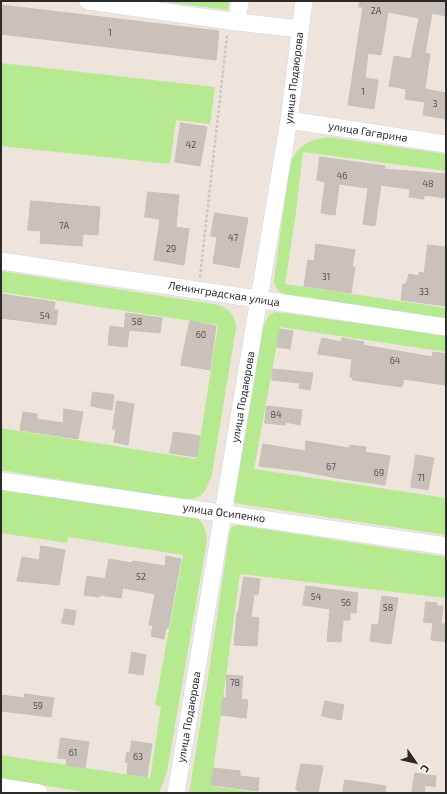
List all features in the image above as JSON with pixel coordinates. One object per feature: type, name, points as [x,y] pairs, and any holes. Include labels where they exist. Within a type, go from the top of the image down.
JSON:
[{"type":"street","points":[[88,1],[300,29]]},
{"type":"street","points":[[233,21],[240,1]]},
{"type":"street","name":"улица Подаюрова","points":[[176,793],[289,120],[304,1]]},
{"type":"street","name":"улица Гагарина","points":[[289,120],[446,144]]},
{"type":"street","name":"Ленинградская улица","points":[[1,261],[446,327]]},
{"type":"street","name":"улица Осипенко","points":[[1,481],[446,546]]},
{"type":"street","points":[[1,787],[39,793]]},
{"type":"path","points":[[198,290],[233,21]]},
{"type":"green space","points":[[158,1],[229,1],[228,10]]},
{"type":"green space","points":[[1,63],[215,87],[210,124],[176,120],[170,164],[1,146]]},
{"type":"green space","points":[[328,137],[446,154],[446,171],[303,152],[285,284],[446,308],[446,319],[289,296],[277,289],[274,280],[290,164],[293,157],[304,144]]},
{"type":"green space","points":[[1,271],[219,305],[227,309],[232,314],[235,320],[236,328],[212,474],[208,486],[202,494],[194,499],[181,500],[1,470],[1,428],[197,459],[218,325],[1,292]]},
{"type":"green space","points":[[276,312],[446,335],[446,352],[280,327],[254,469],[446,498],[446,535],[234,503],[262,328],[270,314]]},
{"type":"green space","points":[[1,484],[194,515],[204,526],[207,540],[167,772],[159,793],[91,793],[1,779],[1,755],[150,778],[161,707],[155,705],[183,555],[68,537],[67,543],[1,533]]},
{"type":"green space","points":[[238,525],[446,557],[446,598],[240,574],[211,786],[263,793],[189,793],[230,530],[233,526]]},
{"type":"building","points":[[360,1],[446,1],[446,16],[432,13],[425,53],[430,54],[425,89],[446,93],[446,119],[423,115],[425,102],[405,99],[406,89],[389,86],[394,56],[411,59],[419,18],[388,12],[381,55],[368,53],[365,78],[378,80],[374,109],[348,105],[363,7],[359,7]]},
{"type":"building","points":[[1,5],[219,31],[216,60],[1,34]]},
{"type":"building","points":[[181,123],[207,127],[200,166],[175,162]]},
{"type":"building","points":[[320,157],[385,166],[384,169],[446,174],[446,198],[424,195],[424,199],[409,197],[410,189],[381,185],[375,226],[363,224],[368,188],[339,184],[335,215],[321,213],[325,182],[317,180]]},
{"type":"building","points":[[148,192],[179,195],[176,227],[189,229],[184,265],[154,260],[160,219],[145,217]]},
{"type":"building","points":[[31,201],[100,207],[98,235],[83,234],[82,246],[40,243],[41,231],[28,230]]},
{"type":"building","points":[[215,213],[248,218],[239,268],[213,263],[217,237],[211,236]]},
{"type":"building","points":[[316,244],[355,250],[352,267],[355,267],[351,293],[304,286],[308,260],[314,261]]},
{"type":"building","points":[[428,245],[446,247],[446,306],[401,300],[403,284],[406,284],[409,274],[419,276],[419,272],[424,273]]},
{"type":"building","points":[[1,294],[55,302],[54,310],[58,310],[56,325],[1,318]]},
{"type":"building","points":[[126,313],[162,318],[160,333],[129,330],[127,347],[108,345],[110,326],[124,328]]},
{"type":"building","points":[[190,321],[216,326],[210,370],[181,365]]},
{"type":"building","points":[[280,329],[293,331],[290,349],[277,347]]},
{"type":"building","points":[[322,338],[341,342],[342,338],[364,342],[363,345],[432,357],[433,352],[446,354],[445,385],[404,379],[402,387],[352,380],[353,378],[350,377],[352,359],[318,354]]},
{"type":"building","points":[[273,369],[313,373],[310,390],[299,388],[300,383],[272,380]]},
{"type":"building","points":[[93,392],[114,395],[112,410],[91,406]]},
{"type":"building","points":[[117,401],[134,404],[128,445],[114,442],[116,429],[113,429]]},
{"type":"building","points":[[267,406],[302,410],[300,425],[285,422],[285,425],[265,423]]},
{"type":"building","points":[[64,409],[83,412],[78,439],[20,430],[23,412],[37,414],[37,419],[63,423]]},
{"type":"building","points":[[174,432],[200,436],[197,457],[170,453]]},
{"type":"building","points":[[306,441],[349,448],[350,445],[366,447],[365,452],[390,456],[385,485],[301,471],[259,466],[263,444],[305,451]]},
{"type":"building","points":[[416,455],[434,458],[428,490],[411,487]]},
{"type":"building","points":[[41,546],[65,550],[59,585],[17,581],[22,557],[39,560]]},
{"type":"building","points":[[166,556],[181,559],[168,628],[166,628],[164,639],[151,636],[153,625],[149,625],[155,594],[123,588],[121,598],[100,595],[99,597],[84,595],[87,576],[105,579],[109,559],[165,566]]},
{"type":"building","points":[[244,577],[260,579],[258,595],[254,594],[251,617],[259,618],[257,646],[234,645],[237,612]]},
{"type":"building","points":[[306,586],[358,593],[356,613],[350,612],[350,620],[343,620],[341,642],[327,641],[330,609],[303,605]]},
{"type":"building","points":[[382,596],[398,598],[391,644],[370,641],[372,624],[378,625]]},
{"type":"building","points":[[426,602],[437,603],[437,606],[443,606],[441,624],[446,624],[446,642],[431,640],[433,623],[424,622]]},
{"type":"building","points":[[65,609],[76,611],[74,625],[62,623]]},
{"type":"building","points":[[132,652],[146,655],[143,675],[129,673]]},
{"type":"building","points":[[227,675],[243,676],[241,699],[248,700],[246,718],[221,715],[223,697],[226,698]]},
{"type":"building","points":[[25,694],[54,698],[51,717],[1,711],[1,695],[24,698]]},
{"type":"building","points":[[325,701],[344,705],[341,720],[322,716]]},
{"type":"building","points":[[61,738],[89,742],[85,768],[66,765],[67,759],[58,758]]},
{"type":"building","points":[[132,741],[152,744],[147,777],[127,774],[128,763],[125,762],[127,752],[130,752]]},
{"type":"building","points":[[301,764],[323,766],[318,793],[298,793],[299,791],[296,790]]},
{"type":"building","points":[[214,768],[240,771],[240,776],[259,778],[258,791],[211,785]]},
{"type":"building","points":[[415,773],[436,776],[435,787],[425,785],[424,793],[412,793]]},
{"type":"building","points":[[345,780],[386,786],[385,793],[343,793]]}]
